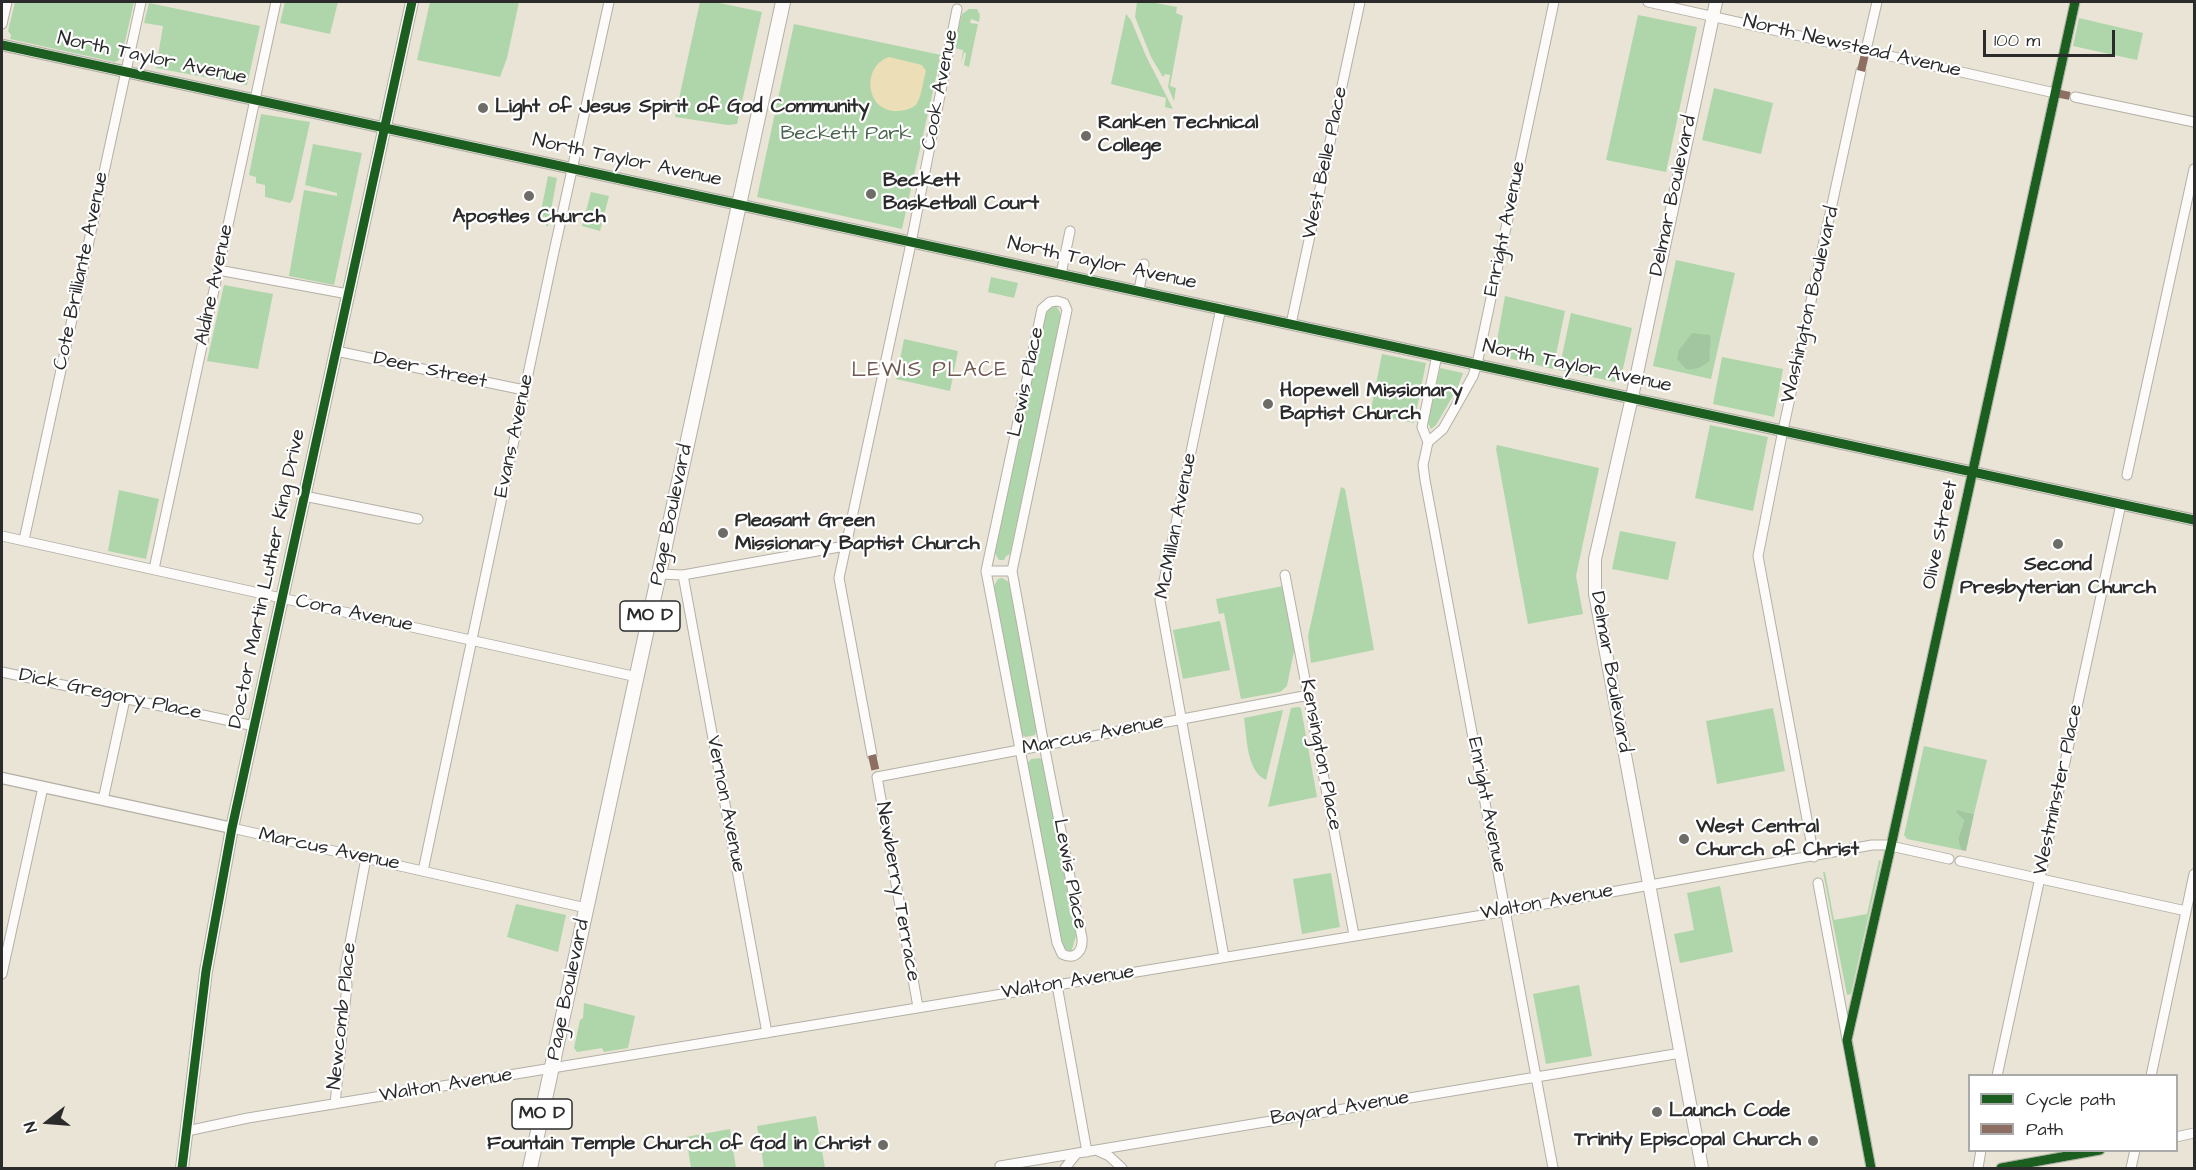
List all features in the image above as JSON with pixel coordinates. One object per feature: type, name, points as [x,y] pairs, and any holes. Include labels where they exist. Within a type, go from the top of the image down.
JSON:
[{"type":"main road","name":"Doctor Martin Luther King Drive","points":[[182,1168],[206,971],[232,828],[412,2]]},
{"type":"main road","name":"Page Boulevard","points":[[530,1168],[783,2]]},
{"type":"main road","name":"Delmar Boulevard","points":[[1702,1168],[1594,594],[1593,578],[1595,559],[1632,398],[1716,2]]},
{"type":"street","points":[[2,24],[7,2]]},
{"type":"street","name":"Cote Brilliante Avenue","points":[[24,540],[141,2]]},
{"type":"street","name":"Aldine Avenue","points":[[154,569],[276,2]]},
{"type":"street","name":"Evans Avenue","points":[[423,871],[524,390],[609,2]]},
{"type":"street","name":"West Belle Place","points":[[1291,324],[1360,2]]},
{"type":"street","name":"Enright Avenue","points":[[1428,442],[1443,429],[1473,376],[1477,364],[1554,2]]},
{"type":"street","name":"North Newstead Avenue","points":[[1648,2],[2055,93]]},
{"type":"street","points":[[1866,50],[1877,2]]},
{"type":"street","name":"Olive Street","points":[[1847,1040],[2075,2]]},
{"type":"street","name":"Cook Avenue","points":[[911,241],[957,9]]},
{"type":"street","name":"North Taylor Avenue","points":[[2,45],[2194,520]]},
{"type":"street","name":"Washington Boulevard","points":[[1814,857],[1758,556],[1861,71]]},
{"type":"street","points":[[2075,97],[2194,122],[2194,127]]},
{"type":"street","points":[[2127,475],[2194,170]]},
{"type":"street","points":[[1061,274],[1070,231]]},
{"type":"street","points":[[872,755],[839,579],[911,241]]},
{"type":"street","points":[[1139,290],[1143,264]]},
{"type":"street","points":[[218,270],[348,294]]},
{"type":"street","name":"Lewis Place","points":[[1058,301],[1064,303],[1067,310],[1012,571],[1082,938],[1079,953],[1071,956],[1062,954],[1057,943],[986,571],[1042,309],[1050,302],[1058,301]]},
{"type":"street","name":"McMillan Avenue","points":[[1221,308],[1160,600],[1224,957]]},
{"type":"street","name":"Deer Street","points":[[336,351],[524,390]]},
{"type":"street","name":"Enright Avenue","points":[[1437,355],[1422,427],[1428,442],[1423,465],[1425,480],[1553,1168]]},
{"type":"street","points":[[304,496],[418,519]]},
{"type":"street","name":"Westminster Place","points":[[1997,1074],[2121,504]]},
{"type":"street","name":"Cora Avenue","points":[[2,536],[637,677]]},
{"type":"street","points":[[659,574],[683,575],[845,546]]},
{"type":"street","points":[[986,571],[1012,571]]},
{"type":"street","name":"Vernon Avenue","points":[[683,575],[766,1034]]},
{"type":"street","name":"Kensington Place","points":[[1285,575],[1354,935]]},
{"type":"street","name":"Dick Gregory Place","points":[[2,672],[254,726]]},
{"type":"street","name":"Marcus Avenue","points":[[877,777],[1309,695]]},
{"type":"street","points":[[103,800],[125,699]]},
{"type":"street","name":"Newberry Terrace","points":[[877,777],[918,1007]]},
{"type":"street","name":"Marcus Avenue","points":[[2,778],[586,908]]},
{"type":"street","points":[[2,974],[43,787]]},
{"type":"street","name":"Walton Avenue","points":[[187,1131],[248,1118],[551,1070],[918,1007],[1506,911],[1872,845],[1891,846],[1948,859]]},
{"type":"street","name":"Newcomb Place","points":[[334,1104],[347,985],[345,969],[366,858]]},
{"type":"street","points":[[1960,861],[2186,911]]},
{"type":"street","points":[[2151,1074],[2194,874]]},
{"type":"street","points":[[1818,883],[1871,1168]]},
{"type":"street","points":[[1057,985],[1087,1152]]},
{"type":"street","name":"Bayard Avenue","points":[[1000,1166],[1681,1053]]},
{"type":"street","points":[[2178,1137],[2194,1133]]},
{"type":"street","points":[[1065,1168],[1087,1152],[1109,1156],[1122,1168]]},
{"type":"street","points":[[1978,1168],[1981,1152]]},
{"type":"street","points":[[2001,1168],[2089,1152]]},
{"type":"street","points":[[2131,1168],[2135,1152]]},
{"type":"green space","points":[[15,2],[134,2],[121,59],[115,62],[10,39],[11,35],[8,31]]},
{"type":"green space","points":[[285,2],[338,2],[330,34],[280,23]]},
{"type":"green space","points":[[430,2],[519,2],[507,58],[500,77],[417,60]]},
{"type":"green space","points":[[700,2],[715,2],[762,12],[737,124],[728,125],[675,117]]},
{"type":"green space","points":[[1137,2],[1177,7],[1176,13],[1183,16],[1170,86],[1176,88],[1174,101],[1168,87],[1170,75],[1165,74],[1163,77],[1151,57],[1135,17]]},
{"type":"green space","points":[[149,3],[260,26],[247,85],[156,68],[163,26],[144,23]]},
{"type":"green space","points":[[969,9],[977,9],[980,15],[979,22],[971,19],[970,23],[978,24],[969,67],[964,65],[966,53],[964,52],[961,64],[963,50],[954,48],[962,14]]},
{"type":"green space","points":[[1126,14],[1131,20],[1173,109],[1165,107],[1166,98],[1111,84]]},
{"type":"green space","points":[[1638,15],[1697,27],[1666,172],[1606,160]]},
{"type":"green space","points":[[2079,18],[2143,33],[2137,60],[2073,46]]},
{"type":"green space","name":"Beckett Park","points":[[794,24],[941,55],[902,229],[757,197]]},
{"type":"green space","points":[[1714,88],[1773,103],[1761,154],[1702,140]]},
{"type":"green space","points":[[261,114],[310,122],[293,199],[290,203],[265,197],[265,185],[256,183],[256,177],[249,175]]},
{"type":"green space","points":[[313,144],[362,153],[334,285],[289,276],[304,190],[337,196],[337,193],[305,185]]},
{"type":"green space","points":[[548,176],[557,178],[548,226],[546,226],[546,217],[540,216]]},
{"type":"green space","points":[[591,192],[609,196],[600,231],[582,226]]},
{"type":"green space","points":[[1676,260],[1735,273],[1711,379],[1653,366]]},
{"type":"green space","points":[[991,277],[1018,283],[1014,298],[988,292]]},
{"type":"green space","points":[[224,285],[273,294],[258,369],[207,361]]},
{"type":"green space","points":[[1505,296],[1565,311],[1553,369],[1496,355]]},
{"type":"green space","points":[[1056,306],[1061,319],[1010,554],[1004,560],[999,560],[994,552],[1045,316],[1049,309]]},
{"type":"green space","points":[[1571,313],[1632,328],[1620,382],[1559,370]]},
{"type":"green space","points":[[1692,333],[1710,335],[1710,360],[1699,368],[1686,369],[1677,359],[1679,350]]},
{"type":"green space","points":[[904,339],[958,351],[950,391],[896,379]]},
{"type":"green space","points":[[1382,354],[1426,363],[1414,423],[1370,414]]},
{"type":"green space","points":[[1722,357],[1783,369],[1774,417],[1713,404]]},
{"type":"green space","points":[[1440,368],[1463,373],[1458,387],[1436,425],[1431,429],[1428,423]]},
{"type":"green space","points":[[1710,425],[1768,437],[1753,511],[1695,498]]},
{"type":"green space","points":[[1497,445],[1599,468],[1576,576],[1583,614],[1528,624]]},
{"type":"green space","points":[[1341,487],[1345,489],[1374,650],[1311,663],[1308,636]]},
{"type":"green space","points":[[119,490],[159,499],[146,559],[108,551]]},
{"type":"green space","points":[[1620,531],[1676,542],[1668,580],[1612,569]]},
{"type":"green space","points":[[1002,578],[1009,582],[1037,728],[1035,735],[1025,737],[1022,734],[994,586],[998,579]]},
{"type":"green space","points":[[1283,586],[1295,646],[1287,686],[1280,692],[1241,699],[1224,613],[1219,614],[1216,599]]},
{"type":"green space","points":[[1220,621],[1230,670],[1183,679],[1173,630]]},
{"type":"green space","points":[[1299,707],[1317,797],[1268,807],[1291,708]]},
{"type":"green space","points":[[1773,708],[1785,771],[1717,784],[1706,721]]},
{"type":"green space","points":[[1283,710],[1266,780],[1259,775],[1251,761],[1244,718]]},
{"type":"green space","points":[[1924,746],[1987,760],[1974,814],[1958,810],[1964,820],[1958,839],[1961,850],[1907,839],[1904,835]]},
{"type":"green space","points":[[1040,758],[1043,761],[1076,936],[1071,953],[1062,946],[1027,764],[1031,759]]},
{"type":"green space","points":[[1958,810],[1974,814],[1966,851],[1961,850],[1958,839],[1964,820],[1956,812]]},
{"type":"green space","points":[[1879,860],[1881,861],[1851,994],[1847,995],[1823,872],[1825,872],[1834,920],[1867,914]]},
{"type":"green space","points":[[1331,873],[1340,927],[1302,934],[1293,879]]},
{"type":"green space","points":[[1720,886],[1733,952],[1680,963],[1674,934],[1694,930],[1687,893]]},
{"type":"green space","points":[[516,904],[566,915],[558,952],[507,937]]},
{"type":"green space","points":[[1579,985],[1592,1056],[1546,1064],[1533,994]]},
{"type":"green space","points":[[584,1003],[635,1016],[628,1048],[604,1052],[602,1048],[577,1052],[574,1048],[580,1020],[583,1018]]},
{"type":"green space","points":[[816,1116],[825,1168],[764,1168],[757,1126]]},
{"type":"green space","points":[[730,1129],[736,1168],[691,1168],[686,1137]]},
{"type":"sand","points":[[889,57],[922,65],[926,71],[919,100],[905,110],[892,111],[882,107],[875,100],[871,91],[873,71],[879,63]]},
{"type":"marked path","points":[[1861,71],[1866,50]]},
{"type":"marked path","points":[[2055,93],[2075,97]]},
{"type":"marked path","points":[[872,755],[877,777]]},
{"type":"cycle path","points":[[182,1168],[206,971],[232,828],[412,2]]},
{"type":"cycle path","points":[[1871,1168],[1847,1040],[2075,2]]},
{"type":"cycle path","points":[[2,45],[2194,520]]},
{"type":"cycle path","points":[[2001,1168],[2089,1152]]},
{"type":"place","name":"Light of Jesus Spirit of God Community","points":[[483,108]]},
{"type":"place","name":"Ranken Technical College","points":[[1086,136]]},
{"type":"place","name":"Beckett Basketball Court","points":[[871,194]]},
{"type":"place","name":"Apostles Church","points":[[529,196]]},
{"type":"place","name":"Hopewell Missionary Baptist Church","points":[[1268,404]]},
{"type":"place","name":"Pleasant Green Missionary Baptist Church","points":[[723,533]]},
{"type":"place","name":"Second Presbyterian Church","points":[[2058,544]]},
{"type":"place","name":"West Central Church of Christ","points":[[1684,839]]},
{"type":"place","name":"Launch Code","points":[[1657,1112]]},
{"type":"place","name":"Trinity Episcopal Church","points":[[1813,1141]]},
{"type":"place","name":"Fountain Temple Church of God in Christ","points":[[883,1145]]},
{"type":"district","name":"LEWIS PLACE","points":[[930,372]]}]
